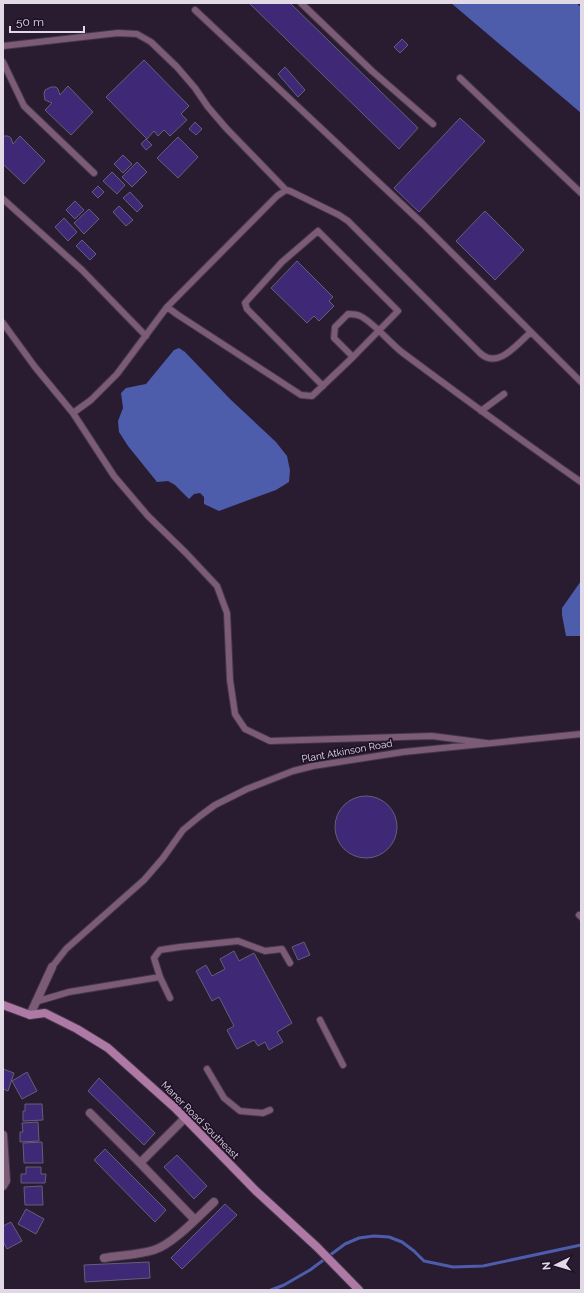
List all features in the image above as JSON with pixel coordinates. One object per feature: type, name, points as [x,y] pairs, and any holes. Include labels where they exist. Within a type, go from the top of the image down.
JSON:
[{"type":"street","name":"Plant Atkinson Road","points":[[30,1014],[52,967]]},
{"type":"street","name":"Maner Road Southeast","points":[[3,1005],[30,1014],[45,1013],[77,1029],[108,1048],[149,1083],[256,1191],[317,1247],[358,1290]]},
{"type":"street","points":[[90,1113],[195,1220]]},
{"type":"street","points":[[140,1163],[185,1118]]},
{"type":"street","points":[[3,1135],[6,1181],[3,1186]]},
{"type":"street","points":[[104,1258],[144,1252],[158,1248],[168,1242],[195,1220],[214,1202]]},
{"type":"lane","points":[[301,3],[372,71],[433,124]]},
{"type":"lane","points":[[195,10],[418,219],[581,382]]},
{"type":"lane","points":[[3,46],[118,33],[137,34],[151,42],[177,67],[226,128],[286,190],[328,209],[348,221],[480,353],[488,359],[494,360],[502,357],[531,332]]},
{"type":"lane","points":[[3,62],[24,106],[94,173]]},
{"type":"lane","points":[[460,78],[581,193]]},
{"type":"lane","points":[[72,413],[91,400],[118,374],[167,307],[278,196],[286,190]]},
{"type":"lane","points":[[3,199],[82,270],[146,336]]},
{"type":"lane","points":[[167,307],[301,394],[312,396],[323,386],[353,357],[398,311],[318,231],[282,262],[245,303],[247,310],[323,386]]},
{"type":"lane","points":[[353,357],[334,338],[335,327],[348,314],[360,316],[379,331],[396,348],[581,482]]},
{"type":"lane","points":[[3,323],[35,367],[72,413],[114,476],[148,516],[186,552],[217,586],[228,613],[230,680],[235,714],[245,729],[270,741],[432,736],[486,743]]},
{"type":"lane","points":[[481,411],[504,394]]},
{"type":"lane","name":"Plant Atkinson Road","points":[[52,967],[66,949],[144,880],[184,830],[215,805],[247,789],[270,779],[313,766],[402,752],[581,734]]},
{"type":"lane","points":[[170,998],[160,977],[154,958],[160,950],[238,941],[265,951],[282,949],[290,963]]},
{"type":"lane","points":[[36,1002],[69,992],[160,977]]},
{"type":"lane","points":[[320,1020],[343,1065]]},
{"type":"lane","points":[[206,1070],[224,1098],[240,1111],[263,1113],[270,1110]]},
{"type":"water","points":[[451,3],[576,3],[581,7],[581,113]]},
{"type":"water","points":[[179,348],[185,352],[230,399],[276,442],[287,456],[290,470],[289,482],[276,490],[219,511],[204,504],[204,497],[200,493],[194,494],[189,499],[175,485],[168,481],[157,482],[128,446],[119,432],[118,421],[123,408],[121,393],[126,388],[146,384],[174,350]]},
{"type":"water","points":[[581,581],[581,636],[566,636],[562,608]]},
{"type":"building","points":[[249,3],[290,3],[418,128],[399,149]]},
{"type":"building","points":[[402,39],[408,45],[400,53],[394,47]]},
{"type":"building","points":[[144,60],[189,106],[181,114],[187,120],[170,136],[164,130],[158,136],[154,131],[147,139],[106,97]]},
{"type":"building","points":[[285,67],[305,90],[298,97],[278,74]]},
{"type":"building","points":[[68,86],[93,112],[71,135],[45,110],[52,103],[45,100],[44,94],[45,90],[51,87],[56,87],[60,95]]},
{"type":"building","points":[[460,118],[485,141],[419,212],[394,188]]},
{"type":"building","points":[[195,122],[202,129],[196,135],[189,129]]},
{"type":"building","points":[[3,136],[8,136],[11,138],[13,144],[20,136],[45,161],[24,184],[3,164]]},
{"type":"building","points":[[178,137],[198,157],[178,178],[157,158]]},
{"type":"building","points":[[146,139],[152,145],[146,150],[141,144]]},
{"type":"building","points":[[123,155],[132,164],[123,173],[114,164]]},
{"type":"building","points":[[137,162],[147,172],[132,187],[122,177]]},
{"type":"building","points":[[112,172],[125,185],[117,194],[103,181]]},
{"type":"building","points":[[98,186],[104,192],[98,198],[92,192]]},
{"type":"building","points":[[130,192],[143,206],[137,212],[123,198]]},
{"type":"building","points":[[75,201],[84,210],[75,219],[66,210]]},
{"type":"building","points":[[119,206],[133,220],[126,226],[113,212]]},
{"type":"building","points":[[89,209],[99,219],[84,234],[74,223]]},
{"type":"building","points":[[485,211],[524,250],[495,280],[456,241]]},
{"type":"building","points":[[64,218],[77,232],[68,241],[55,227]]},
{"type":"building","points":[[82,240],[96,254],[90,260],[76,246]]},
{"type":"building","points":[[297,261],[333,297],[329,301],[334,306],[319,321],[314,316],[307,323],[271,288]]},
{"type":"building","points":[[366,796],[378,799],[388,805],[394,815],[397,827],[394,839],[388,849],[378,855],[366,858],[354,855],[344,849],[338,839],[335,827],[338,815],[344,805],[354,799]]},
{"type":"building","points":[[304,942],[310,955],[298,960],[292,947]]},
{"type":"building","points":[[234,951],[239,961],[254,953],[292,1023],[277,1032],[283,1042],[269,1050],[265,1042],[258,1046],[254,1040],[237,1049],[227,1030],[234,1026],[219,997],[212,1001],[196,971],[206,965],[212,976],[225,969],[220,959]]},
{"type":"building","points":[[3,1069],[14,1073],[8,1091],[3,1089]]},
{"type":"building","points":[[27,1072],[37,1091],[22,1099],[12,1081]]},
{"type":"building","points":[[99,1078],[155,1133],[144,1145],[88,1091]]},
{"type":"building","points":[[25,1104],[42,1104],[43,1120],[23,1121]]},
{"type":"building","points":[[38,1122],[39,1141],[20,1142],[20,1132],[23,1132],[22,1123]]},
{"type":"building","points":[[42,1142],[43,1163],[24,1163],[23,1143]]},
{"type":"building","points":[[105,1149],[166,1210],[155,1222],[94,1160]]},
{"type":"building","points":[[177,1155],[207,1186],[194,1199],[164,1167]]},
{"type":"building","points":[[26,1167],[41,1167],[41,1174],[46,1174],[45,1183],[21,1183],[21,1174],[26,1174]]},
{"type":"building","points":[[42,1186],[43,1205],[25,1205],[24,1187]]},
{"type":"building","points":[[225,1204],[237,1215],[182,1269],[171,1258]]},
{"type":"building","points":[[26,1209],[44,1219],[36,1234],[18,1224]]},
{"type":"building","points":[[11,1222],[22,1241],[7,1249],[3,1241],[3,1226]]},
{"type":"building","points":[[149,1262],[150,1278],[85,1282],[84,1265]]},
{"type":"waterway","points":[[271,1290],[284,1285],[310,1270],[345,1244],[359,1238],[374,1236],[389,1237],[402,1242],[424,1261],[453,1267],[483,1266],[581,1245]]}]
